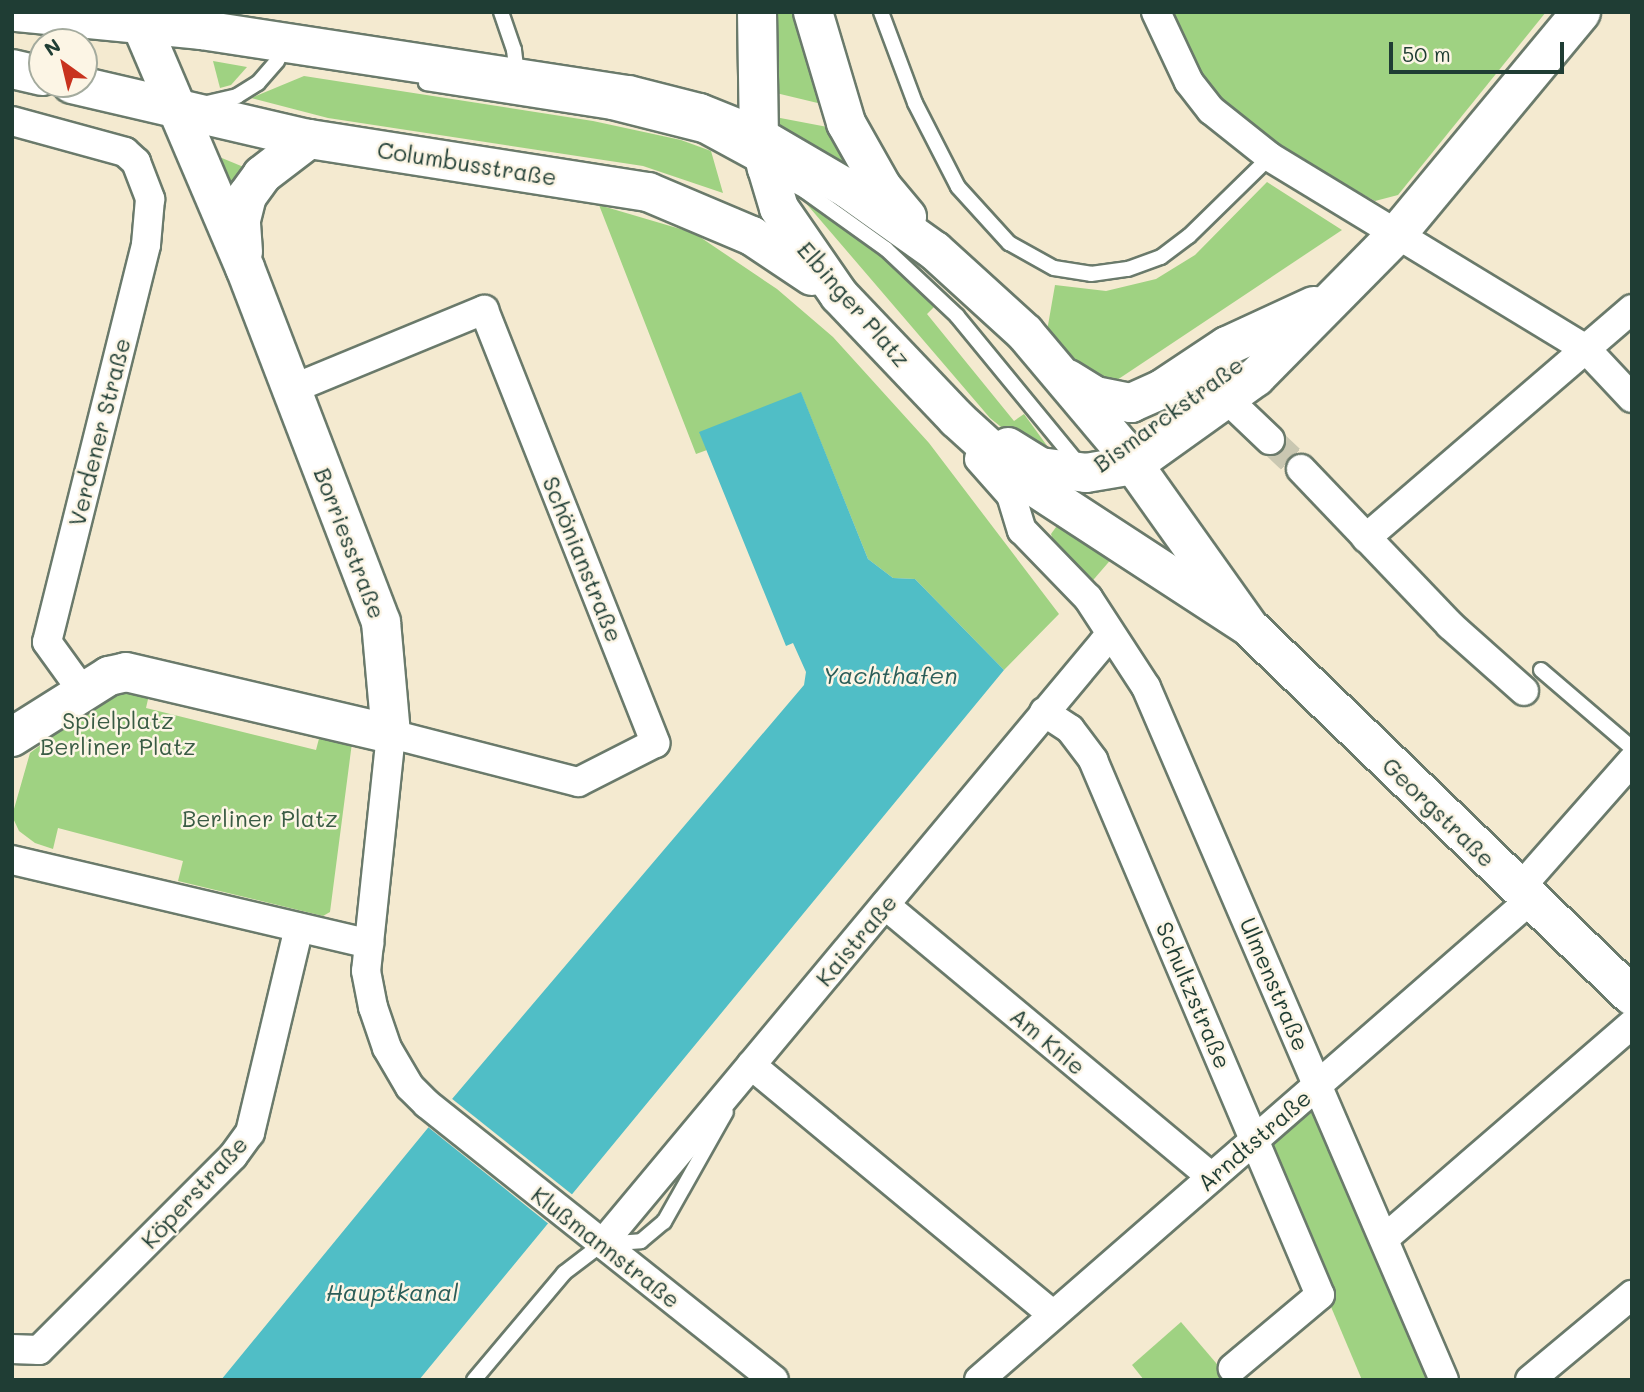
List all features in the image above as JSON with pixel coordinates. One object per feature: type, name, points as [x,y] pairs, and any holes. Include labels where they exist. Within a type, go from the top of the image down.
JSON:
[{"type":"main road","points":[[17,12],[137,16],[202,30],[628,95],[699,113],[763,152],[848,189],[935,251]]},
{"type":"main road","points":[[757,12],[763,152]]},
{"type":"main road","points":[[813,12],[831,81],[853,136],[882,187],[935,251],[1068,379],[1127,456]]},
{"type":"main road","name":"Bismarckstraße","points":[[1086,473],[1127,456],[1228,400],[1397,234],[1581,12]]},
{"type":"main road","name":"Borriesstraße","points":[[137,16],[245,268],[382,622],[391,734]]},
{"type":"main road","name":"Columbusstraße","points":[[98,90],[309,139],[648,192],[752,236],[839,295]]},
{"type":"main road","points":[[245,268],[240,220],[247,196],[262,175],[309,139]]},
{"type":"main road","name":"Elbinger Platz","points":[[763,152],[790,227],[839,295],[957,419],[1015,473],[1058,502]]},
{"type":"main road","name":"Bismarckstraße","points":[[1127,456],[1314,306],[1351,282]]},
{"type":"main road","name":"Bismarckstraße","points":[[1068,379],[1095,396],[1131,403],[1162,389],[1227,346],[1314,306]]},
{"type":"main road","name":"Elbinger Platz","points":[[957,419],[1040,467],[1086,473]]},
{"type":"main road","name":"Georgstraße","points":[[1127,456],[1248,626],[1632,996]]},
{"type":"main road","points":[[1058,502],[1086,473]]},
{"type":"main road","name":"Georgstraße","points":[[1058,502],[1248,626]]},
{"type":"main road","points":[[13,741],[108,676],[148,674],[391,734]]},
{"type":"street","points":[[1156,12],[1189,82],[1211,110],[1270,157],[1586,349],[1632,398]]},
{"type":"street","name":"Verdener Straße","points":[[12,121],[113,146],[136,162],[150,198],[146,245],[47,642],[83,692]]},
{"type":"street","points":[[1366,538],[1632,309]]},
{"type":"street","name":"Schönianstraße","points":[[292,389],[484,310],[655,743],[578,782],[391,734]]},
{"type":"street","points":[[1228,400],[1270,440]]},
{"type":"street","name":"Elbinger Platz","points":[[957,419],[980,460],[1011,495],[1023,530],[1088,598]]},
{"type":"street","points":[[1301,469],[1450,625],[1533,681]]},
{"type":"street","points":[[1049,556],[1041,535],[1058,502]]},
{"type":"street","name":"Ulmenstraße","points":[[1088,598],[1109,636],[1146,687],[1161,719],[1444,1380]]},
{"type":"street","name":"Kaistraße","points":[[602,1244],[1109,636]]},
{"type":"street","name":"Schultzstraße","points":[[1044,712],[1070,729],[1093,760],[1320,1295],[1233,1368]]},
{"type":"street","name":"Borriesstraße","points":[[391,734],[366,971],[387,1048],[410,1087],[438,1113]]},
{"type":"street","name":"Arndtstraße","points":[[979,1380],[1318,1084],[1525,894],[1631,760]]},
{"type":"street","points":[[12,860],[369,944]]},
{"type":"street","name":"Am Knie","points":[[885,905],[1211,1177]]},
{"type":"street","name":"Köperstraße","points":[[12,1349],[39,1350],[233,1156],[250,1133],[299,928]]},
{"type":"street","points":[[1384,1239],[1632,1024]]},
{"type":"street","points":[[751,1065],[1053,1315]]},
{"type":"street","name":"Klußmannstraße","points":[[438,1113],[761,1376]]},
{"type":"street","points":[[1530,1380],[1632,1295]]},
{"type":"lane","points":[[501,12],[514,50],[517,80]]},
{"type":"lane","points":[[881,12],[919,113],[958,187],[1009,243],[1054,268],[1091,274],[1128,269],[1161,257],[1189,236],[1270,157]]},
{"type":"lane","points":[[137,16],[193,46]]},
{"type":"lane","points":[[177,110],[237,96],[285,61],[254,56]]},
{"type":"lane","points":[[414,82],[611,112],[763,152],[921,280],[1001,367],[1086,473]]},
{"type":"lane","points":[[1533,681],[1631,760]]},
{"type":"lane","points":[[474,1380],[564,1273],[602,1244]]},
{"type":"green space","points":[[774,12],[798,12],[826,105],[776,93]]},
{"type":"green space","points":[[1166,12],[1546,12],[1398,195],[1375,201],[1278,147],[1217,104]]},
{"type":"green space","points":[[213,61],[247,67],[231,85],[220,88]]},
{"type":"green space","points":[[304,76],[593,121],[681,140],[711,151],[723,193],[643,166],[328,118],[251,98]]},
{"type":"green space","points":[[775,117],[838,129],[871,183],[778,129]]},
{"type":"green space","points":[[217,156],[246,168],[233,201]]},
{"type":"green space","points":[[1267,182],[1342,230],[1114,382],[1087,373],[1047,331],[1055,285],[1106,291],[1156,279],[1195,255]]},
{"type":"green space","points":[[804,201],[847,228],[904,275],[934,307],[927,314],[1014,421],[1024,414],[1053,454],[1011,435],[990,418]]},
{"type":"green space","points":[[599,205],[694,233],[777,289],[833,337],[929,443],[1059,614],[1004,670],[915,579],[893,578],[868,559],[801,393],[700,433],[707,450],[696,454]]},
{"type":"green space","points":[[1059,523],[1120,549],[1088,586],[1054,544],[1051,534]]},
{"type":"green space","name":"Berliner Platz","points":[[151,686],[146,708],[316,750],[322,727],[353,735],[330,912],[323,916],[178,881],[183,861],[58,828],[53,849],[35,843],[19,831],[12,816],[30,753],[110,692]]},
{"type":"green space","points":[[1316,1094],[1435,1380],[1362,1380],[1262,1144]]},
{"type":"green space","points":[[1181,1322],[1228,1377],[1225,1380],[1144,1380],[1132,1365]]},
{"type":"water","name":"Yachthafen","points":[[801,392],[868,559],[893,578],[915,579],[1004,670],[419,1380],[221,1380],[441,1112],[804,685],[806,672],[793,643],[786,646],[699,432]]},
{"type":"pier","points":[[451,1098],[574,1196],[550,1225],[428,1127]]},
{"type":"tunnel","points":[[1270,440],[1301,469]]},
{"type":"park label","name":"Spielplatz Berliner Platz","points":[[118,733]]},
{"type":"water label","name":"Hauptkanal","points":[[392,1292]]}]
